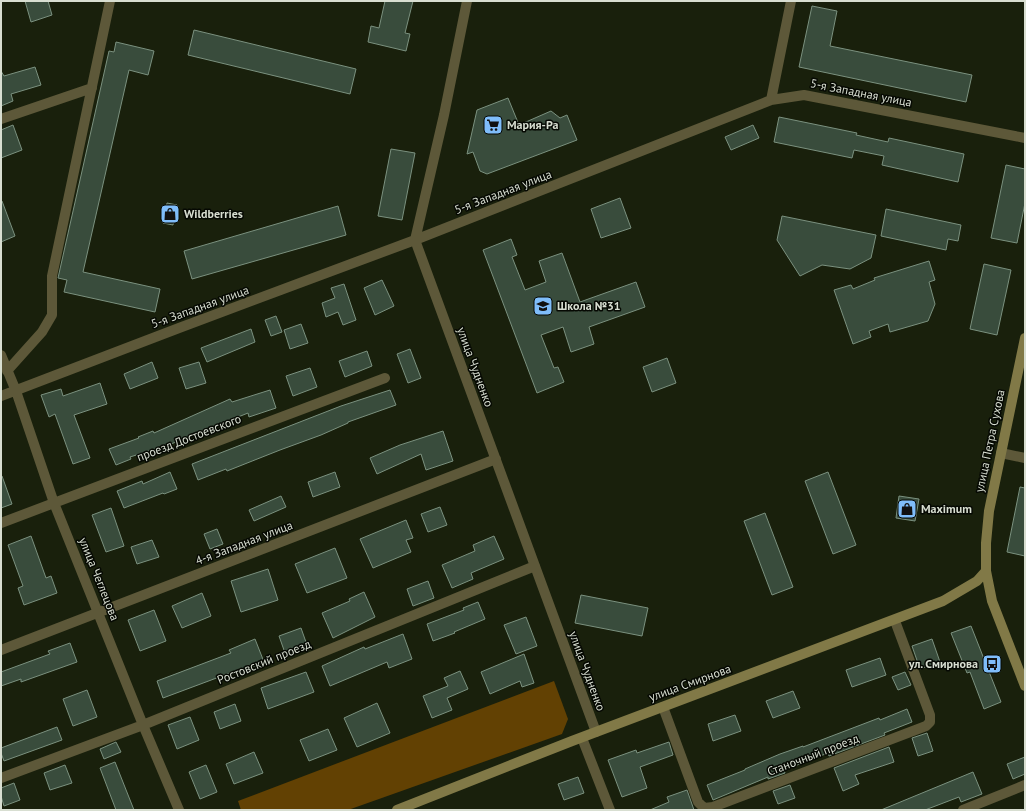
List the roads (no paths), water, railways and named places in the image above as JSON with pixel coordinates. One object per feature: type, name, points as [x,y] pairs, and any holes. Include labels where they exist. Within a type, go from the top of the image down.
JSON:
[{"type":"street","points":[[7,371],[42,332],[52,315],[52,276],[110,1]]},
{"type":"street","points":[[415,240],[444,115],[467,1]]},
{"type":"street","points":[[771,100],[791,1]]},
{"type":"street","points":[[1,119],[92,88]]},
{"type":"street","name":"5-я Западная улица","points":[[1,396],[415,240],[771,100],[804,95],[1025,138]]},
{"type":"street","name":"улица Чудненко","points":[[415,240],[596,732]]},
{"type":"street","name":"улица Петра Сухова","points":[[1025,338],[989,512],[986,543],[986,571],[992,600],[1025,686]]},
{"type":"street","name":"улица Чеглецова","points":[[1,355],[16,391],[54,503],[143,725],[179,810]]},
{"type":"street","name":"проезд Достоевского","points":[[1,523],[385,378]]},
{"type":"street","points":[[1001,453],[1025,458]]},
{"type":"street","name":"4-я Западная улица","points":[[1,650],[496,459]]},
{"type":"street","name":"Ростовский проезд","points":[[1,778],[143,725],[535,566]]},
{"type":"street","name":"улица Смирнова","points":[[396,810],[596,732],[943,602],[977,581],[986,571]]},
{"type":"street","name":"Станочный проезд","points":[[663,708],[698,802],[704,808],[713,807],[926,726],[930,722],[930,715],[895,621]]},
{"type":"street","points":[[582,738],[610,810]]},
{"type":"street","points":[[963,810],[1025,785]]},
{"type":"place","name":"Мария-Ра","points":[[493,125]]},
{"type":"place","name":"Wildberries","points":[[170,214]]},
{"type":"place","name":"Школа №31","points":[[543,306]]},
{"type":"place","name":"Maximum","points":[[907,509]]},
{"type":"place","name":"ул. Смирнова","points":[[992,664]]}]
